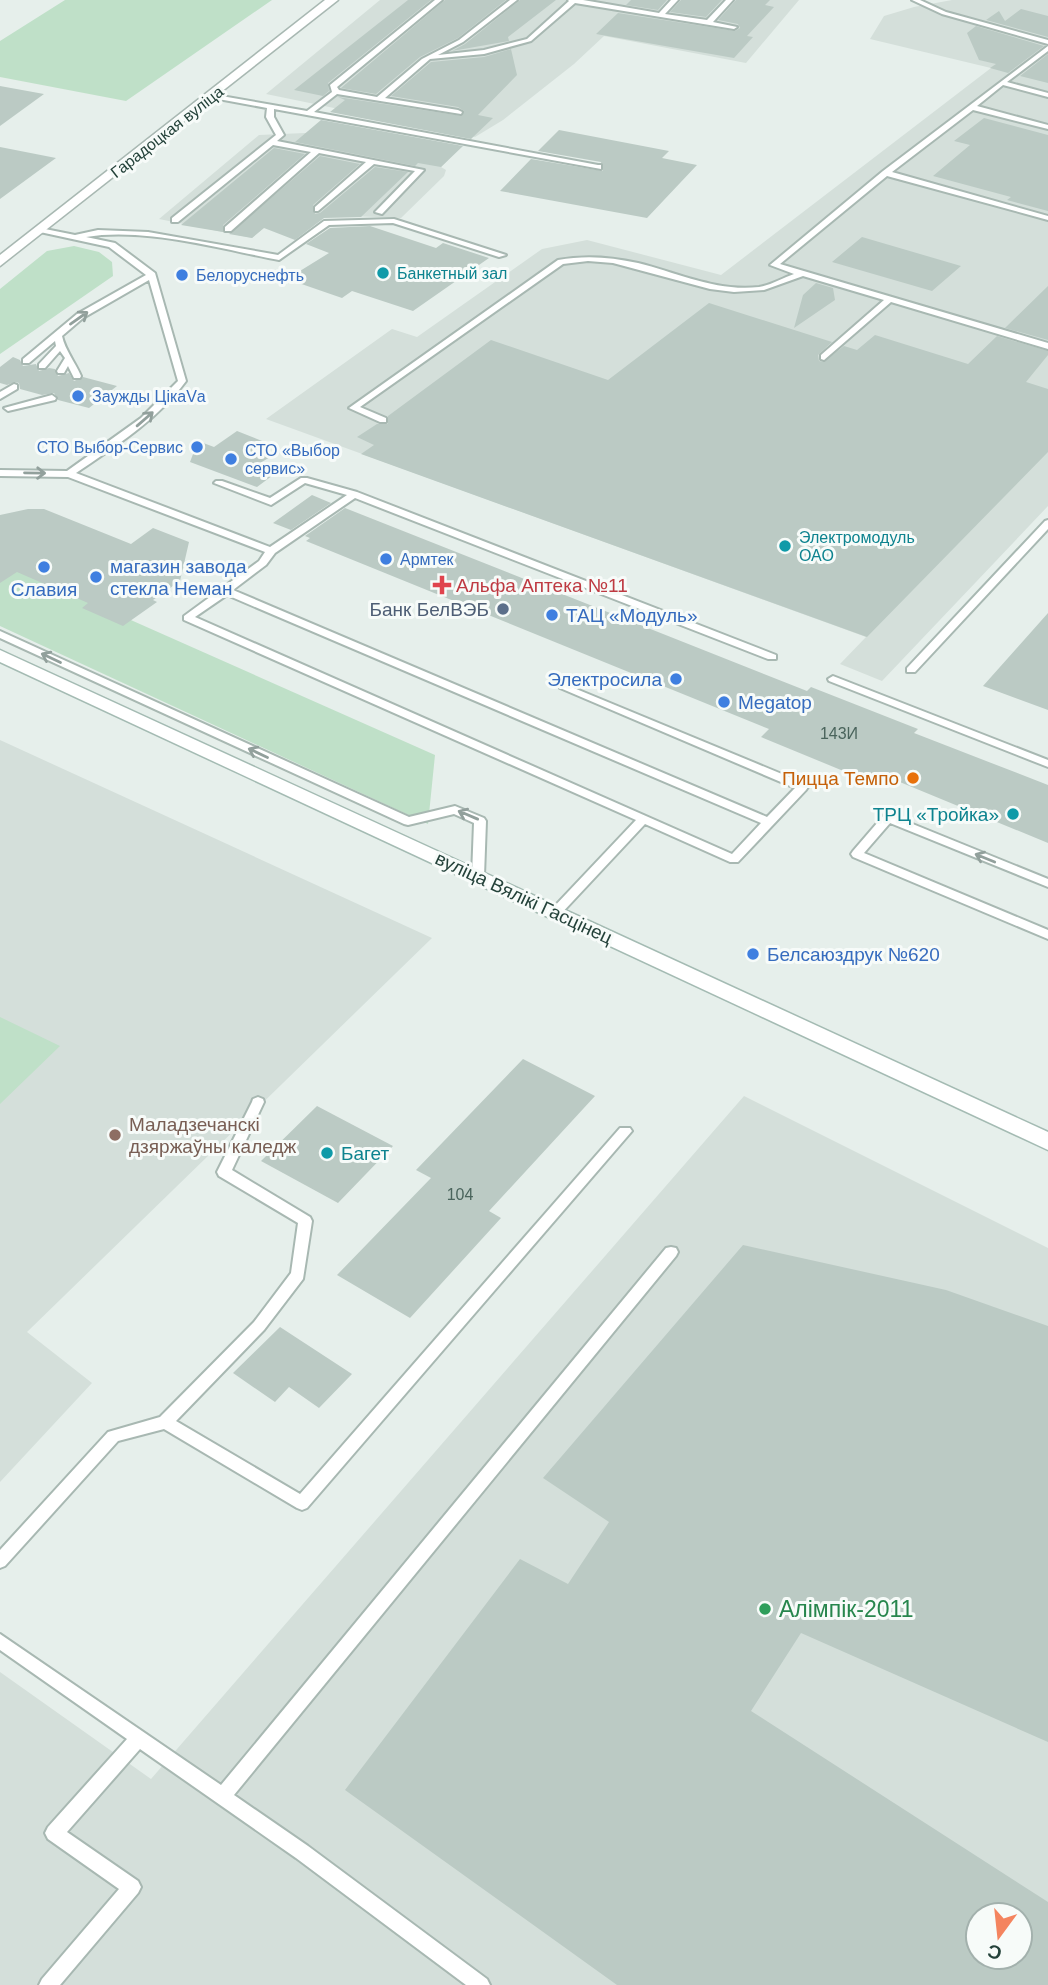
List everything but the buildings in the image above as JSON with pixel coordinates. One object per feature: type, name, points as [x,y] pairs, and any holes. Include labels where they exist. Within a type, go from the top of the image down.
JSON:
[{"type":"main road","name":"Гарадоцкая вуліца","points":[[2,259],[43,230],[332,0]]},
{"type":"main road","name":"вуліца Вялікі Гасцінец","points":[[0,655],[1048,1142]]},
{"type":"lane","points":[[439,0],[332,87],[336,92],[458,112]]},
{"type":"lane","points":[[379,99],[424,60],[461,41],[514,0]]},
{"type":"lane","points":[[424,60],[484,52],[529,40],[572,0],[608,3],[734,27]]},
{"type":"lane","points":[[660,15],[675,0]]},
{"type":"lane","points":[[708,23],[730,0]]},
{"type":"lane","points":[[915,0],[944,13],[1048,42]]},
{"type":"lane","points":[[1048,48],[886,173],[774,265],[1048,346]]},
{"type":"lane","points":[[1002,83],[1048,95]]},
{"type":"lane","points":[[309,113],[336,92]]},
{"type":"lane","points":[[213,96],[598,167]]},
{"type":"lane","points":[[175,220],[280,135],[270,117],[271,106]]},
{"type":"lane","points":[[972,107],[1048,127]]},
{"type":"lane","points":[[271,142],[420,170],[379,212]]},
{"type":"lane","points":[[228,229],[318,150]]},
{"type":"lane","points":[[318,209],[372,161]]},
{"type":"lane","points":[[886,173],[1048,218]]},
{"type":"lane","points":[[78,236],[96,231],[132,233],[279,258],[327,223],[394,221],[502,255]]},
{"type":"lane","points":[[43,230],[112,245],[152,275],[182,381],[171,395],[131,431],[69,474]]},
{"type":"lane","points":[[383,420],[353,408],[561,262],[583,257],[609,258],[723,289],[760,289],[801,274]]},
{"type":"lane","points":[[26,361],[80,316],[152,275]]},
{"type":"lane","points":[[824,357],[890,299]]},
{"type":"lane","points":[[57,334],[60,346],[78,376]]},
{"type":"lane","points":[[42,366],[60,346]]},
{"type":"lane","points":[[61,371],[69,358]]},
{"type":"lane","points":[[0,396],[14,387]]},
{"type":"lane","points":[[4,409],[34,393]]},
{"type":"lane","points":[[4,409],[52,398]]},
{"type":"lane","points":[[0,472],[69,474],[271,551]]},
{"type":"lane","points":[[219,483],[271,502],[304,480],[354,494],[772,657]]},
{"type":"lane","points":[[354,494],[271,551],[263,563],[188,618],[734,859],[802,787],[565,688]]},
{"type":"lane","points":[[911,670],[1048,523]]},
{"type":"lane","points":[[226,591],[769,822]]},
{"type":"lane","points":[[0,634],[408,821],[455,810],[480,821],[478,876]]},
{"type":"lane","points":[[833,679],[1048,764]]},
{"type":"lane","points":[[554,914],[644,818]]},
{"type":"lane","points":[[1048,884],[888,818],[857,854],[1048,935]]},
{"type":"lane","points":[[0,1561],[113,1436],[165,1422],[259,1326],[298,1275],[305,1222],[224,1172],[258,1102]]},
{"type":"lane","points":[[165,1422],[302,1503],[625,1131]]},
{"type":"lane","points":[[222,1797],[671,1252]]},
{"type":"lane","points":[[0,1641],[222,1797],[481,1985]]},
{"type":"lane","points":[[48,1985],[132,1887],[54,1833],[139,1738]]},
{"type":"shaded area","points":[[380,0],[799,0],[746,63],[604,36],[574,64],[503,120],[475,137],[266,94]]},
{"type":"shaded area","points":[[952,0],[1048,0],[1048,506],[882,681],[840,664],[866,637],[266,419],[392,329],[417,337],[542,249],[587,240],[721,275],[991,68],[870,39],[884,16]]},
{"type":"shaded area","points":[[305,133],[448,160],[441,167],[446,170],[444,176],[401,218],[283,211],[252,238],[159,219],[259,135]]},
{"type":"shaded area","name":"Маладзечанскі дзяржаўны каледж","points":[[0,740],[432,938],[27,1332],[92,1383],[0,1482]]},
{"type":"shaded area","points":[[744,1096],[1048,1248],[1048,1985],[0,1985],[0,1672],[151,1779]]},
{"type":"green space","points":[[65,0],[272,0],[126,101],[0,77],[0,41]]},
{"type":"green space","points":[[74,246],[99,252],[112,262],[113,276],[0,354],[0,289],[47,251]]},
{"type":"green space","points":[[0,562],[435,755],[428,824],[0,626]]},
{"type":"green space","points":[[0,1017],[60,1046],[0,1104]]},
{"type":"place","name":"Банкетный зал","points":[[383,273]]},
{"type":"place","name":"Белоруснефть","points":[[182,275]]},
{"type":"place","name":"Заужды ЦікаVа","points":[[78,396]]},
{"type":"place","name":"СТО Выбор-Сервис","points":[[197,447]]},
{"type":"place","name":"СТО «Выбор сервис»","points":[[231,459]]},
{"type":"place","name":"Электромодуль ОАО","points":[[785,546]]},
{"type":"place","name":"Армтек","points":[[386,559]]},
{"type":"place","name":"Славия","points":[[44,567]]},
{"type":"place","name":"магазин завода стекла Неман","points":[[96,577]]},
{"type":"place","name":"Альфа Аптека №11","points":[[442,585]]},
{"type":"place","name":"Банк БелВЭБ","points":[[503,609]]},
{"type":"place","name":"ТАЦ «Модуль»","points":[[552,615]]},
{"type":"place","name":"Электросила","points":[[676,679]]},
{"type":"place","name":"Megatop","points":[[724,702]]},
{"type":"place","name":"Пицца Темпо","points":[[913,778]]},
{"type":"place","name":"ТРЦ «Тройка»","points":[[1013,814]]},
{"type":"place","name":"Белсаюздрук №620","points":[[753,954]]},
{"type":"place","name":"Маладзечанскі дзяржаўны каледж","points":[[115,1135]]},
{"type":"place","name":"Багет","points":[[327,1153]]},
{"type":"place","name":"Алімпік-2011","points":[[765,1609]]}]
